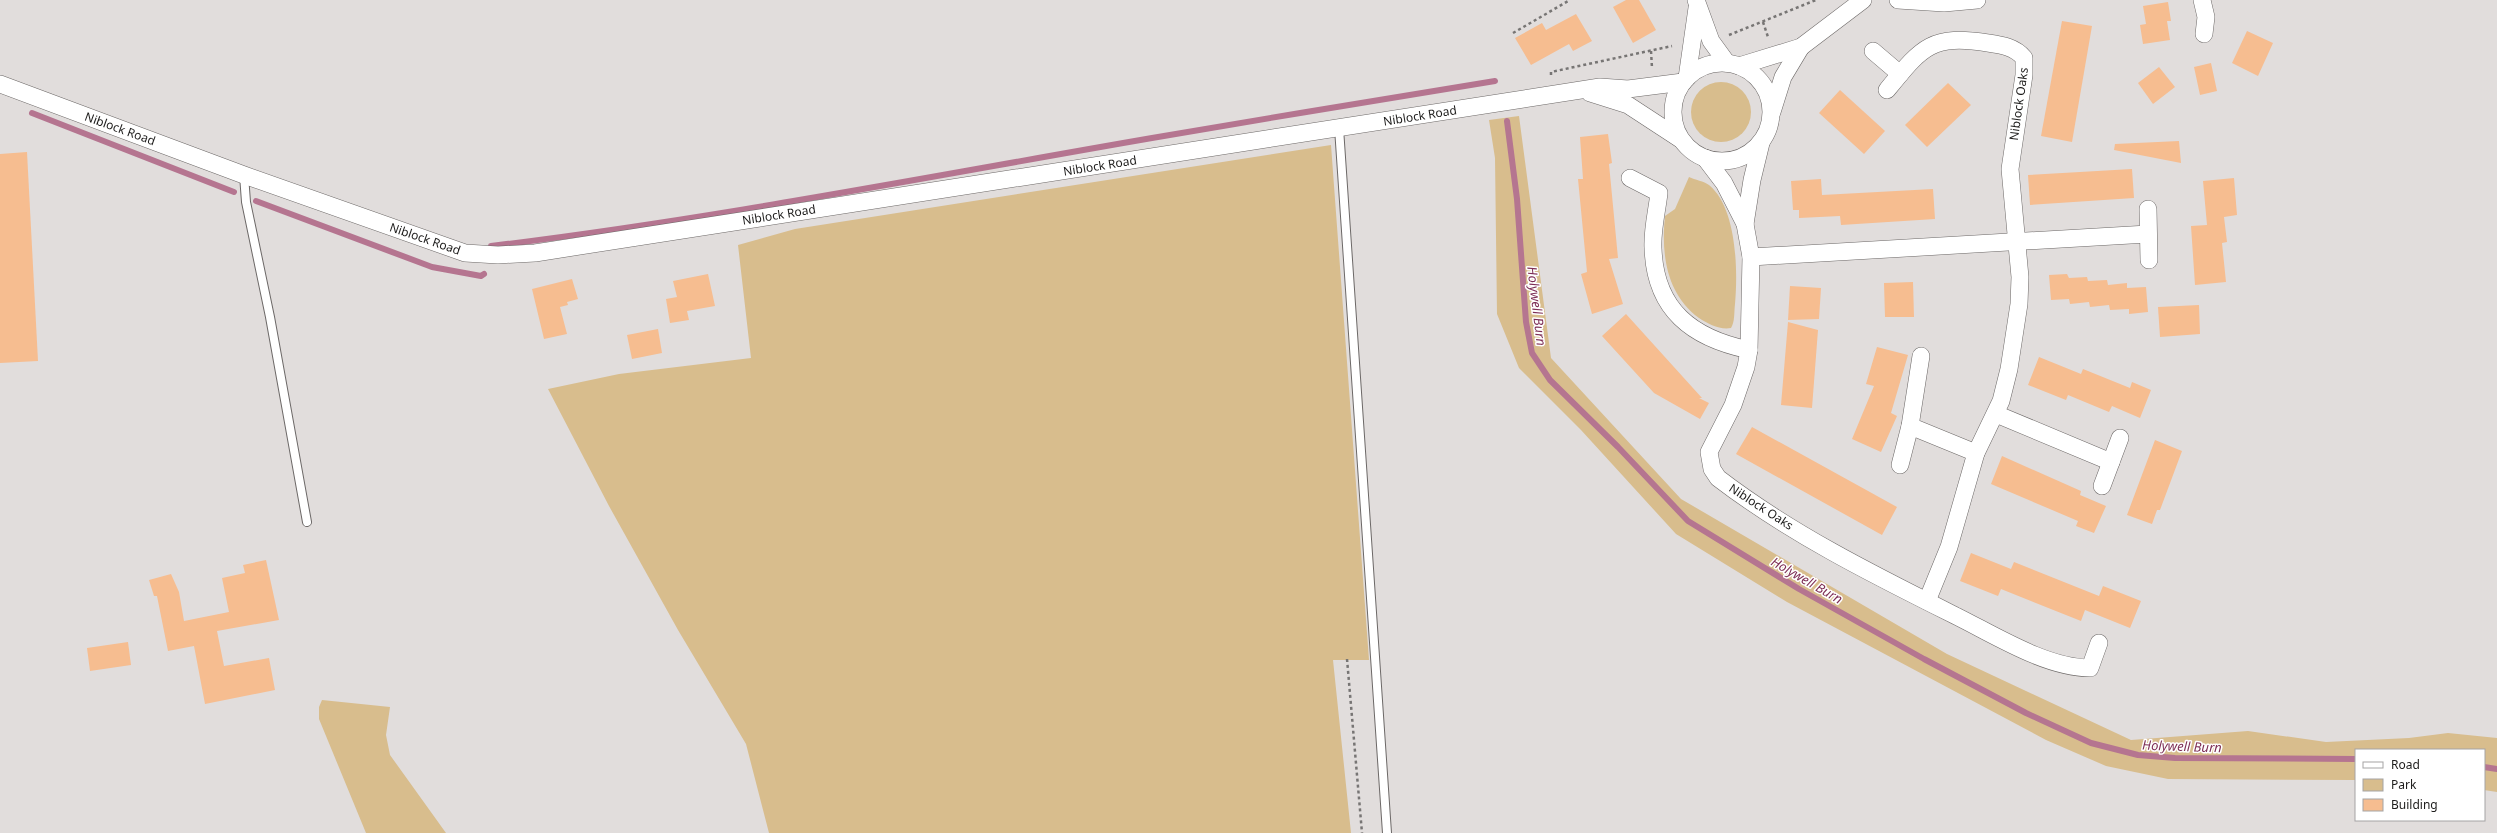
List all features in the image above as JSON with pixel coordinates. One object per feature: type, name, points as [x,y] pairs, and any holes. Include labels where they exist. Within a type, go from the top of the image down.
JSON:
[{"type":"street","points":[[1801,47],[1733,64],[1702,67],[1685,80],[1677,93],[1673,108],[1674,124],[1680,139],[1691,151],[1705,158],[1720,162],[1736,160],[1750,153],[1761,143],[1769,129],[1783,77],[1801,47],[1863,0]]},
{"type":"street","points":[[1898,0],[1944,3],[1977,0]]},
{"type":"street","points":[[2202,0],[2206,17],[2204,34]]},
{"type":"street","points":[[1697,4],[1711,41],[1733,64],[1752,73],[1763,84],[1770,98],[1772,114]]},
{"type":"street","points":[[1685,80],[1697,4]]},
{"type":"street","name":"Niblock Oaks","points":[[1887,90],[1900,74],[1923,52],[1933,44],[1944,40],[1954,39],[2012,48],[2024,58],[2025,71],[2010,169],[2020,277],[2018,304],[2009,369],[1996,414],[1976,453],[1949,547],[1927,602]]},
{"type":"street","points":[[1873,51],[1900,74]]},
{"type":"street","name":"Niblock Road","points":[[0,84],[244,175],[465,253],[505,255],[534,253],[1600,87],[1653,87],[1685,80]]},
{"type":"street","name":"Niblock Road","points":[[1582,91],[1628,105],[1680,139]]},
{"type":"street","name":"Niblock Oaks","points":[[1761,143],[1752,180],[1746,224],[1751,257],[1749,350],[1738,392],[1709,452],[1712,469],[1718,478],[1824,547],[1927,602],[2008,642],[2072,667],[2090,668],[2099,643]]},
{"type":"street","name":"Niblock Oaks","points":[[1705,158],[1724,183],[1746,224]]},
{"type":"street","points":[[1630,178],[1660,193],[1654,226],[1654,263],[1662,289],[1672,307],[1686,323],[1700,335],[1714,341],[1749,350]]},
{"type":"street","points":[[2148,209],[2149,260]]},
{"type":"street","points":[[1751,257],[2017,243],[2148,234]]},
{"type":"street","points":[[1900,465],[1910,426],[1922,356]]},
{"type":"street","points":[[1996,414],[2111,462]]},
{"type":"street","points":[[1910,426],[1976,453]]},
{"type":"street","points":[[2102,486],[2120,438]]},
{"type":"lane","points":[[1339,128],[1387,833]]},
{"type":"lane","points":[[244,175],[246,202],[270,317],[307,522]]},
{"type":"path","points":[[1561,0],[1564,4]]},
{"type":"path","points":[[1512,33],[1570,0]]},
{"type":"path","points":[[1711,41],[1816,0]]},
{"type":"path","points":[[1548,96],[1551,72],[1675,45],[1691,47]]},
{"type":"path","points":[[1347,659],[1362,833]]},
{"type":"green space","points":[[1721,82],[1738,87],[1746,95],[1751,112],[1746,129],[1738,137],[1721,142],[1704,137],[1696,129],[1691,112],[1696,95],[1704,87]]},
{"type":"green space","points":[[1519,116],[1551,358],[1681,499],[1947,654],[2131,740],[2248,731],[2326,742],[2409,738],[2448,733],[2497,738],[2497,792],[2485,790],[2485,749],[2355,749],[2355,780],[2168,779],[2106,766],[2046,740],[1787,602],[1676,534],[1581,430],[1519,368],[1497,314],[1495,158],[1489,120]]},
{"type":"green space","points":[[1331,145],[1369,660],[1333,660],[1351,833],[769,833],[746,744],[678,630],[609,506],[548,389],[619,374],[751,358],[738,245],[795,229]]},
{"type":"green space","points":[[1689,177],[1709,185],[1718,195],[1730,224],[1734,241],[1736,275],[1734,317],[1731,328],[1718,327],[1699,318],[1679,297],[1668,272],[1664,244],[1665,216],[1675,209]]},
{"type":"green space","points":[[322,700],[390,707],[386,735],[390,755],[446,833],[366,833],[319,719],[319,707]]},
{"type":"building","points":[[1626,0],[1639,0],[1656,30],[1633,43],[1613,7]]},
{"type":"building","points":[[2168,2],[2171,21],[2167,21],[2170,40],[2143,44],[2140,25],[2146,24],[2143,6]]},
{"type":"building","points":[[1576,14],[1592,41],[1573,51],[1569,44],[1531,65],[1515,38],[1542,23],[1546,30]]},
{"type":"building","points":[[2062,21],[2092,26],[2072,142],[2041,136]]},
{"type":"building","points":[[2247,31],[2273,43],[2258,76],[2232,63]]},
{"type":"building","points":[[2211,63],[2217,91],[2200,95],[2194,67]]},
{"type":"building","points":[[2159,67],[2175,87],[2153,104],[2138,83]]},
{"type":"building","points":[[1948,83],[1971,105],[1927,147],[1905,125]]},
{"type":"building","points":[[1840,90],[1885,131],[1864,154],[1819,113]]},
{"type":"building","points":[[1608,134],[1612,163],[1609,164],[1618,258],[1609,259],[1623,304],[1592,314],[1581,274],[1587,272],[1578,179],[1583,179],[1580,137]]},
{"type":"building","points":[[2179,141],[2181,163],[2114,150],[2115,144]]},
{"type":"building","points":[[27,152],[38,361],[0,363],[0,154]]},
{"type":"building","points":[[2132,169],[2134,198],[2030,205],[2028,175]]},
{"type":"building","points":[[2234,178],[2237,215],[2224,217],[2227,242],[2222,243],[2226,282],[2195,285],[2191,226],[2207,225],[2203,181]]},
{"type":"building","points":[[1821,179],[1822,195],[1933,189],[1935,219],[1841,225],[1840,216],[1799,218],[1799,210],[1793,210],[1791,181]]},
{"type":"building","points":[[708,274],[715,306],[687,311],[689,320],[670,323],[666,299],[677,297],[673,281]]},
{"type":"building","points":[[2067,274],[2069,278],[2087,277],[2088,281],[2107,280],[2108,285],[2127,283],[2127,288],[2146,287],[2148,312],[2129,314],[2129,309],[2110,310],[2109,305],[2090,307],[2089,302],[2070,304],[2069,299],[2051,300],[2049,275]]},
{"type":"building","points":[[572,279],[578,299],[567,302],[568,305],[560,307],[567,334],[544,339],[532,289]]},
{"type":"building","points":[[1913,282],[1914,317],[1885,317],[1884,283]]},
{"type":"building","points":[[1790,286],[1821,288],[1819,319],[1788,320]]},
{"type":"building","points":[[2199,305],[2200,334],[2160,337],[2158,307]]},
{"type":"building","points":[[1626,314],[1702,398],[1699,398],[1709,403],[1700,419],[1654,393],[1602,336]]},
{"type":"building","points":[[1788,322],[1818,330],[1812,408],[1781,405]]},
{"type":"building","points":[[658,329],[662,353],[632,359],[627,335]]},
{"type":"building","points":[[1877,347],[1908,355],[1891,413],[1897,416],[1881,452],[1852,439],[1874,386],[1866,384]]},
{"type":"building","points":[[2039,357],[2081,374],[2083,369],[2130,388],[2132,382],[2151,390],[2140,418],[2112,406],[2109,412],[2068,395],[2066,400],[2028,385]]},
{"type":"building","points":[[1752,427],[1897,507],[1882,535],[1736,454]]},
{"type":"building","points":[[2155,440],[2182,451],[2160,510],[2157,510],[2152,524],[2127,515]]},
{"type":"building","points":[[2002,456],[2081,491],[2080,495],[2106,506],[2094,533],[2076,526],[2078,521],[1991,484]]},
{"type":"building","points":[[1971,553],[2011,569],[2014,562],[2099,596],[2103,586],[2141,601],[2130,628],[2085,610],[2081,621],[2001,589],[1998,596],[1960,581]]},
{"type":"building","points":[[266,560],[279,620],[217,631],[224,666],[269,658],[275,690],[205,704],[194,646],[168,651],[157,596],[154,596],[149,580],[171,574],[179,592],[184,621],[229,612],[222,578],[245,573],[243,565]]},
{"type":"building","points":[[128,642],[131,665],[90,671],[87,648]]},
{"type":"waterway","points":[[491,246],[740,210],[1195,131],[1495,81]]},
{"type":"waterway","points":[[32,113],[234,192]]},
{"type":"waterway","name":"Holywell Burn","points":[[1507,121],[1517,199],[1526,322],[1532,353],[1550,380],[1618,447],[1688,521],[1799,589],[1924,659],[2026,713],[2091,743],[2138,755],[2175,758],[2355,759]]},
{"type":"waterway","points":[[256,201],[432,267],[481,276],[484,274]]},
{"type":"waterway","name":"Holywell Burn","points":[[2485,767],[2497,769]]}]
